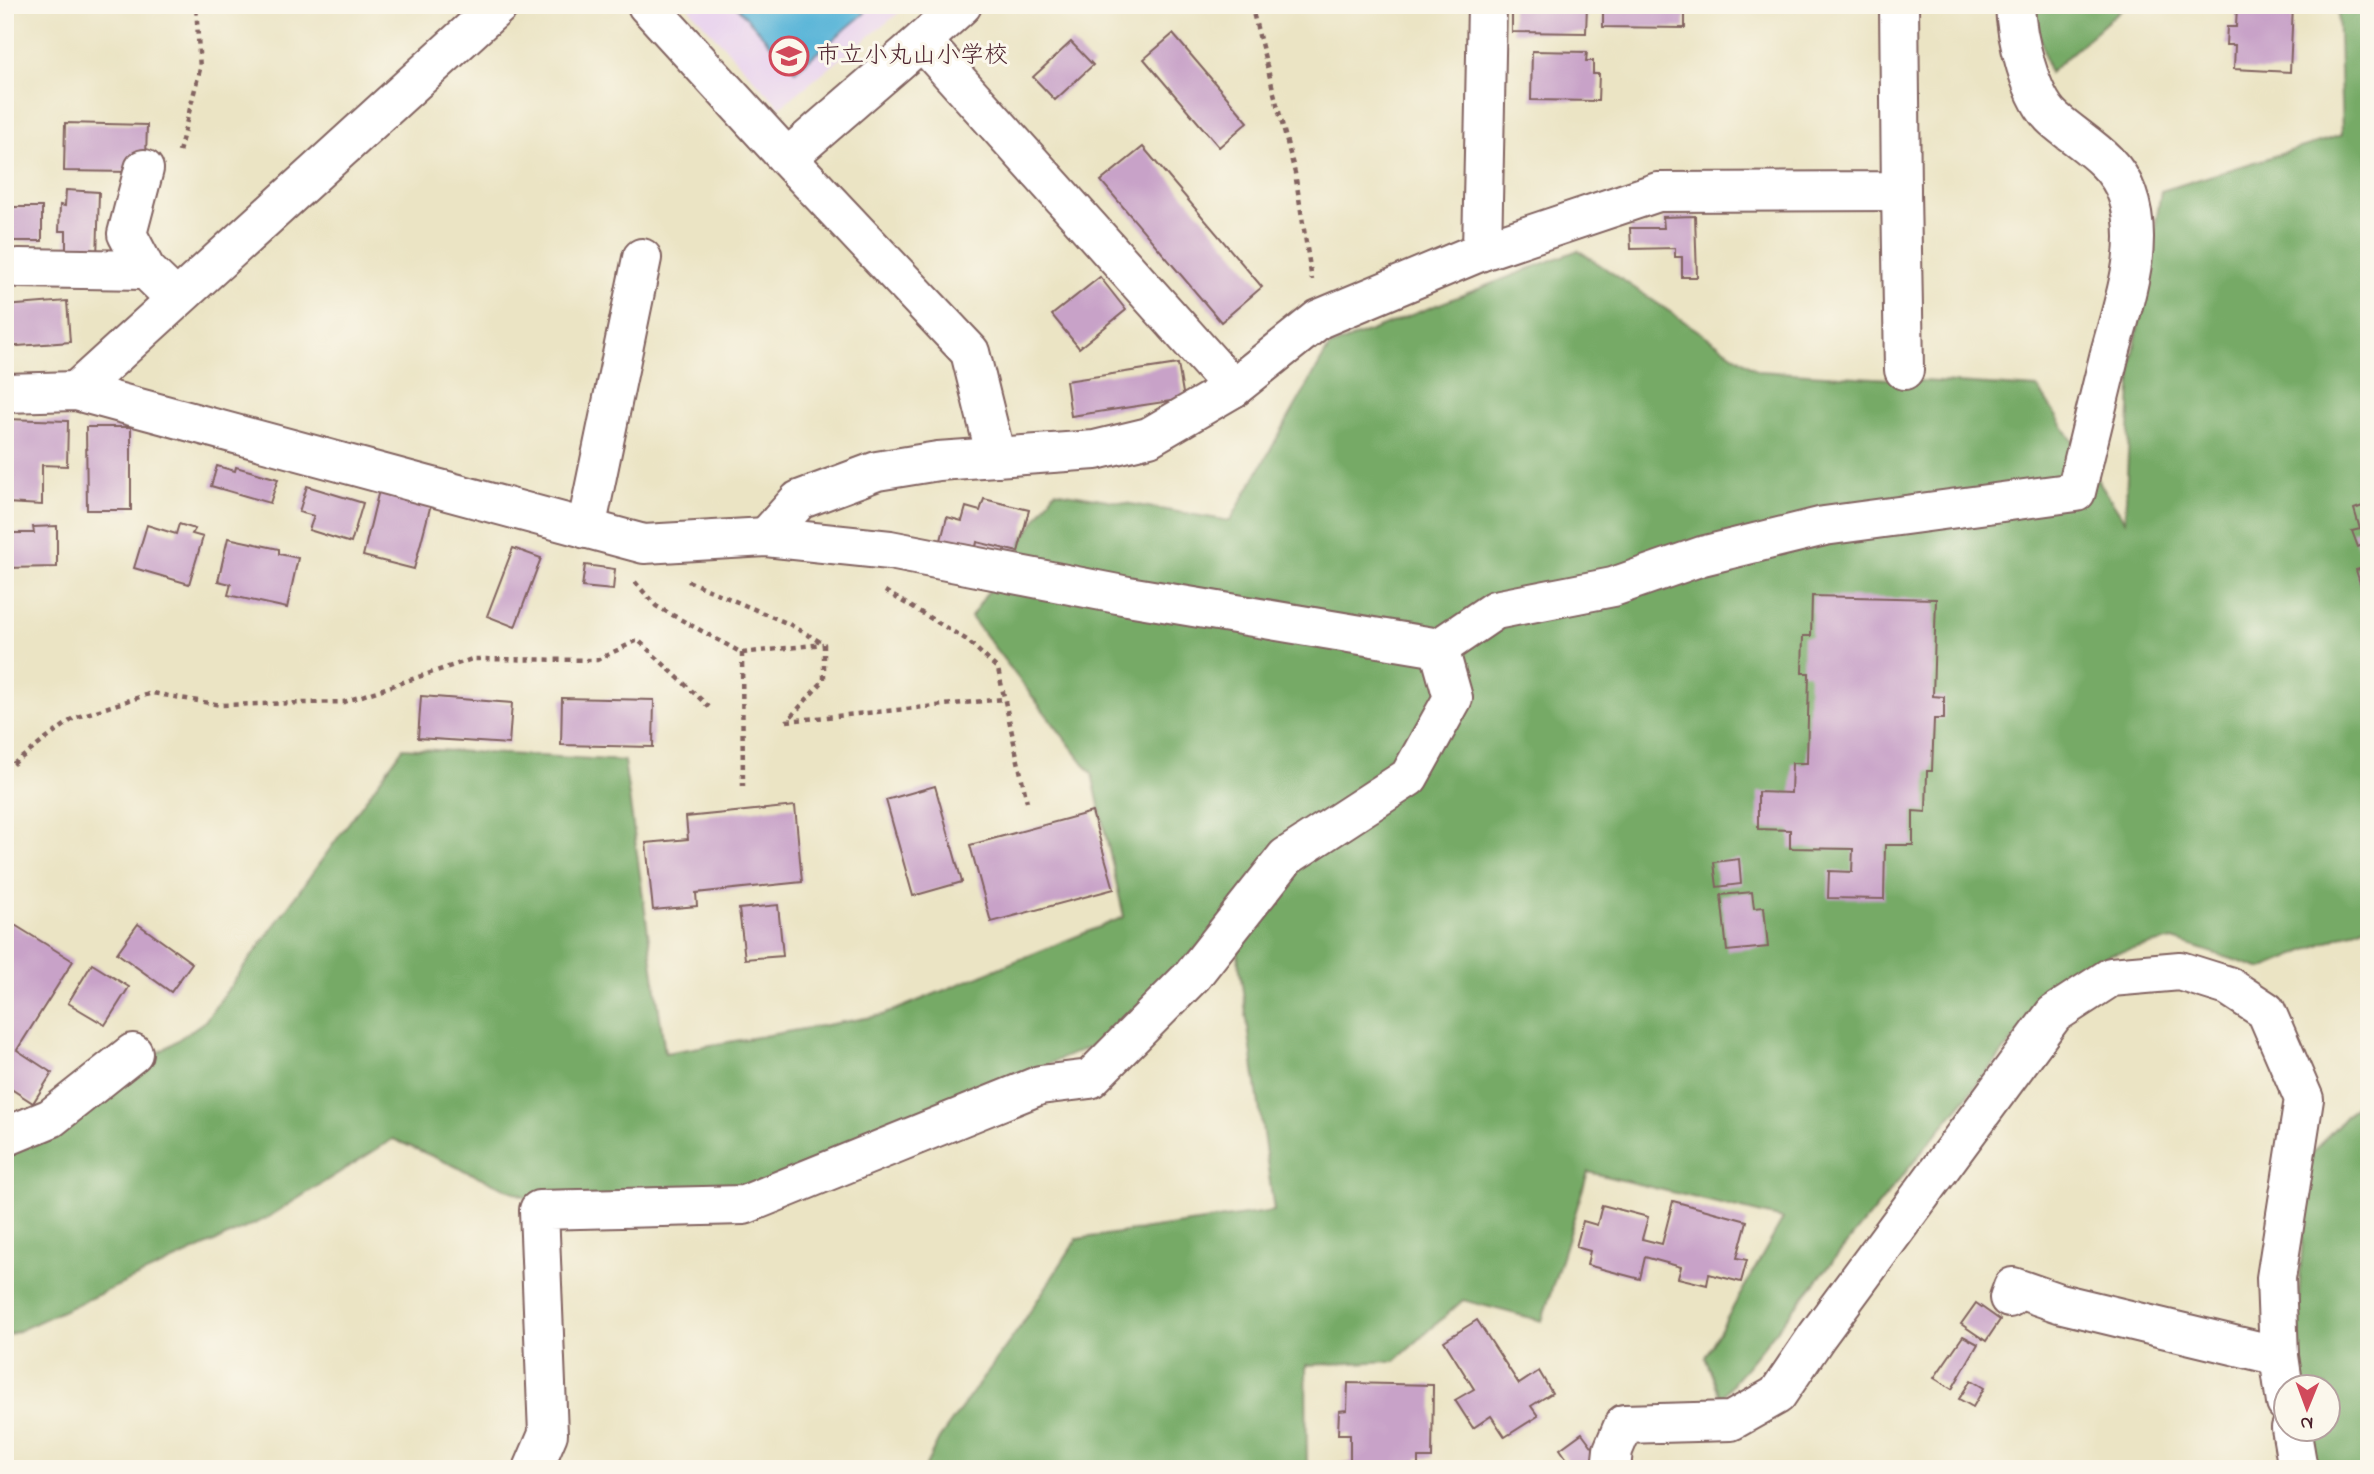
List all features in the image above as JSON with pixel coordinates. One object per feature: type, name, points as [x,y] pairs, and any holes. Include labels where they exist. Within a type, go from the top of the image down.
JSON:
[{"type":"street","points":[[76,391],[499,5]]},
{"type":"street","points":[[648,5],[787,158],[970,352],[996,457]]},
{"type":"street","points":[[787,158],[962,5]]},
{"type":"street","points":[[1482,251],[1487,5]]},
{"type":"street","points":[[1899,5],[1904,370]]},
{"type":"street","points":[[5,393],[76,391],[644,544],[766,537],[890,550],[1128,596],[1439,648],[1494,610],[1613,587],[1702,556],[1810,530],[2076,492],[2131,270],[2135,230],[2128,195],[2117,172],[2051,117],[2028,73],[2016,32],[2015,5]]},
{"type":"street","points":[[922,41],[1233,388]]},
{"type":"street","points":[[144,169],[127,234],[146,270],[175,298]]},
{"type":"street","points":[[766,537],[799,500],[877,471],[938,461],[1095,450],[1149,436],[1233,388],[1318,319],[1482,251],[1658,192],[1901,191]]},
{"type":"street","points":[[586,529],[642,258]]},
{"type":"street","points":[[19,268],[146,270]]},
{"type":"street","points":[[533,1469],[548,1434],[539,1210],[744,1205],[1040,1085],[1090,1079],[1194,975],[1286,857],[1409,777],[1453,698],[1439,648]]},
{"type":"street","points":[[1611,1469],[1613,1450],[1625,1424],[1731,1422],[1777,1395],[1817,1336],[2054,1014],[2111,977],[2180,971],[2228,986],[2266,1011],[2292,1066],[2304,1099],[2276,1278],[2282,1372]]},
{"type":"street","points":[[5,1137],[51,1118],[133,1053]]},
{"type":"street","points":[[2009,1298],[2014,1287],[2059,1303],[2279,1356]]},
{"type":"street","points":[[2293,1442],[2298,1469]]},
{"type":"path","points":[[1251,5],[1295,173],[1318,319]]},
{"type":"path","points":[[644,544],[635,584],[656,606],[742,653],[824,644]]},
{"type":"path","points":[[676,576],[789,624],[824,644]]},
{"type":"path","points":[[877,586],[967,640],[998,669],[1027,802]]},
{"type":"path","points":[[5,770],[74,718],[152,693],[221,705],[344,702],[472,659],[597,660],[638,640],[709,707]]},
{"type":"path","points":[[824,644],[824,680],[787,721],[1004,699]]},
{"type":"path","points":[[742,653],[743,786]]},
{"type":"shaded area","name":"市立小丸山小学校","points":[[686,5],[909,5],[780,107]]},
{"type":"green space","points":[[2032,5],[2126,5],[2049,73]]},
{"type":"green space","points":[[2338,5],[2369,5],[2369,924],[2262,969],[2173,940],[2111,954],[2032,1017],[1721,1398],[1705,1357],[1783,1219],[1588,1172],[1542,1321],[1463,1300],[1395,1361],[1306,1365],[1307,1469],[924,1469],[939,1439],[1020,1327],[1077,1239],[1274,1211],[1232,914],[1099,1043],[727,1198],[530,1199],[393,1139],[265,1219],[5,1337],[5,1149],[125,1076],[205,1021],[403,748],[624,761],[665,1053],[883,1015],[1124,917],[1092,774],[971,617],[1055,491],[1230,521],[1329,347],[1578,250],[1758,371],[2038,388],[2125,521],[2132,363],[2161,191],[2342,135]]},
{"type":"green space","points":[[2369,1091],[2369,1469],[2312,1469],[2307,1442],[2342,1442],[2342,1372],[2294,1371],[2308,1157]]},
{"type":"water","points":[[735,5],[858,5],[865,13],[795,71]]},
{"type":"building","points":[[1512,5],[1587,5],[1586,33],[1512,32]]},
{"type":"building","points":[[1672,5],[1672,11],[1685,11],[1685,28],[1603,27],[1603,7]]},
{"type":"building","points":[[2237,5],[2293,5],[2290,72],[2234,69],[2235,45],[2226,45],[2227,27],[2236,27]]},
{"type":"building","points":[[1173,34],[1248,122],[1219,147],[1144,59]]},
{"type":"building","points":[[1071,42],[1093,65],[1055,100],[1033,77]]},
{"type":"building","points":[[1532,51],[1587,52],[1586,61],[1593,61],[1593,74],[1599,74],[1598,101],[1531,100]]},
{"type":"building","points":[[65,123],[147,125],[146,156],[132,172],[64,171]]},
{"type":"building","points":[[1143,147],[1262,287],[1221,322],[1101,181]]},
{"type":"building","points":[[66,190],[99,192],[97,259],[66,258],[66,231],[59,231],[60,205],[65,206]]},
{"type":"building","points":[[5,207],[42,207],[42,241],[10,241],[10,246],[5,247]]},
{"type":"building","points":[[1695,216],[1697,277],[1682,277],[1682,257],[1675,257],[1675,248],[1631,249],[1630,228],[1664,228],[1663,217]]},
{"type":"building","points":[[1100,277],[1126,310],[1079,348],[1052,315]]},
{"type":"building","points":[[67,301],[70,342],[5,347],[5,306]]},
{"type":"building","points":[[1178,364],[1184,399],[1071,416],[1066,381]]},
{"type":"building","points":[[5,419],[68,421],[67,466],[42,465],[42,505],[6,503]]},
{"type":"building","points":[[86,427],[131,427],[131,510],[87,510]]},
{"type":"building","points":[[217,466],[235,471],[236,467],[278,479],[270,503],[211,486]]},
{"type":"building","points":[[307,486],[363,503],[351,543],[309,530],[314,516],[299,512]]},
{"type":"building","points":[[379,490],[431,504],[414,569],[363,556]]},
{"type":"building","points":[[984,499],[1029,510],[1018,552],[977,542],[975,552],[940,544],[947,517],[962,521],[966,507],[980,511]]},
{"type":"building","points":[[2369,504],[2368,554],[2365,544],[2358,547],[2352,531],[2360,529],[2354,509]]},
{"type":"building","points":[[179,524],[195,529],[192,534],[203,537],[189,584],[134,568],[147,525],[176,534]]},
{"type":"building","points":[[57,526],[57,567],[5,568],[5,533],[34,533],[33,527]]},
{"type":"building","points":[[228,538],[279,549],[279,554],[298,558],[287,608],[228,595],[231,584],[218,581]]},
{"type":"building","points":[[513,548],[541,558],[515,627],[487,616]]},
{"type":"building","points":[[585,565],[615,569],[613,590],[582,587]]},
{"type":"building","points":[[2369,566],[2369,610],[2368,610],[2356,570]]},
{"type":"building","points":[[1812,596],[1936,599],[1933,696],[1944,697],[1944,719],[1934,719],[1932,771],[1927,771],[1926,812],[1913,811],[1913,845],[1885,845],[1884,899],[1828,898],[1829,871],[1852,872],[1853,849],[1790,848],[1790,830],[1758,829],[1758,792],[1791,793],[1792,763],[1807,763],[1809,673],[1802,673],[1803,636],[1811,636]]},
{"type":"building","points":[[421,696],[512,703],[509,744],[418,738]]},
{"type":"building","points":[[562,698],[654,700],[653,747],[561,745]]},
{"type":"building","points":[[935,786],[962,882],[913,896],[886,800]]},
{"type":"building","points":[[795,806],[802,882],[696,893],[697,906],[653,910],[646,843],[688,839],[686,817]]},
{"type":"building","points":[[1092,812],[1114,889],[991,922],[970,845]]},
{"type":"building","points":[[1739,859],[1741,884],[1717,887],[1714,862]]},
{"type":"building","points":[[1752,892],[1754,908],[1764,907],[1768,947],[1727,951],[1721,895]]},
{"type":"building","points":[[778,905],[783,956],[745,959],[739,909]]},
{"type":"building","points":[[5,919],[73,961],[17,1050],[52,1073],[33,1103],[5,1085]]},
{"type":"building","points":[[138,924],[192,963],[171,992],[117,953]]},
{"type":"building","points":[[92,964],[129,987],[105,1025],[68,1003]]},
{"type":"building","points":[[1673,1201],[1747,1221],[1737,1258],[1747,1260],[1741,1282],[1709,1274],[1707,1285],[1678,1278],[1681,1267],[1645,1257],[1640,1279],[1587,1265],[1590,1251],[1576,1247],[1583,1221],[1597,1225],[1602,1205],[1648,1217],[1642,1239],[1662,1244]]},
{"type":"building","points":[[1976,1303],[2000,1320],[1986,1341],[1961,1324]]},
{"type":"building","points":[[1477,1320],[1519,1384],[1539,1371],[1552,1393],[1531,1406],[1538,1416],[1505,1437],[1491,1416],[1473,1428],[1455,1400],[1474,1389],[1444,1341]]},
{"type":"building","points":[[1963,1336],[1978,1344],[1952,1389],[1934,1378]]},
{"type":"building","points":[[1971,1380],[1984,1388],[1973,1407],[1959,1399]]},
{"type":"building","points":[[1348,1383],[1433,1385],[1432,1458],[1418,1458],[1418,1469],[1338,1469],[1338,1462],[1350,1462],[1350,1434],[1338,1434],[1339,1411],[1347,1410]]},
{"type":"building","points":[[1582,1433],[1599,1456],[1580,1469],[1574,1469],[1560,1449]]},
{"type":"place","name":"市立小丸山小学校","points":[[789,56]]}]
